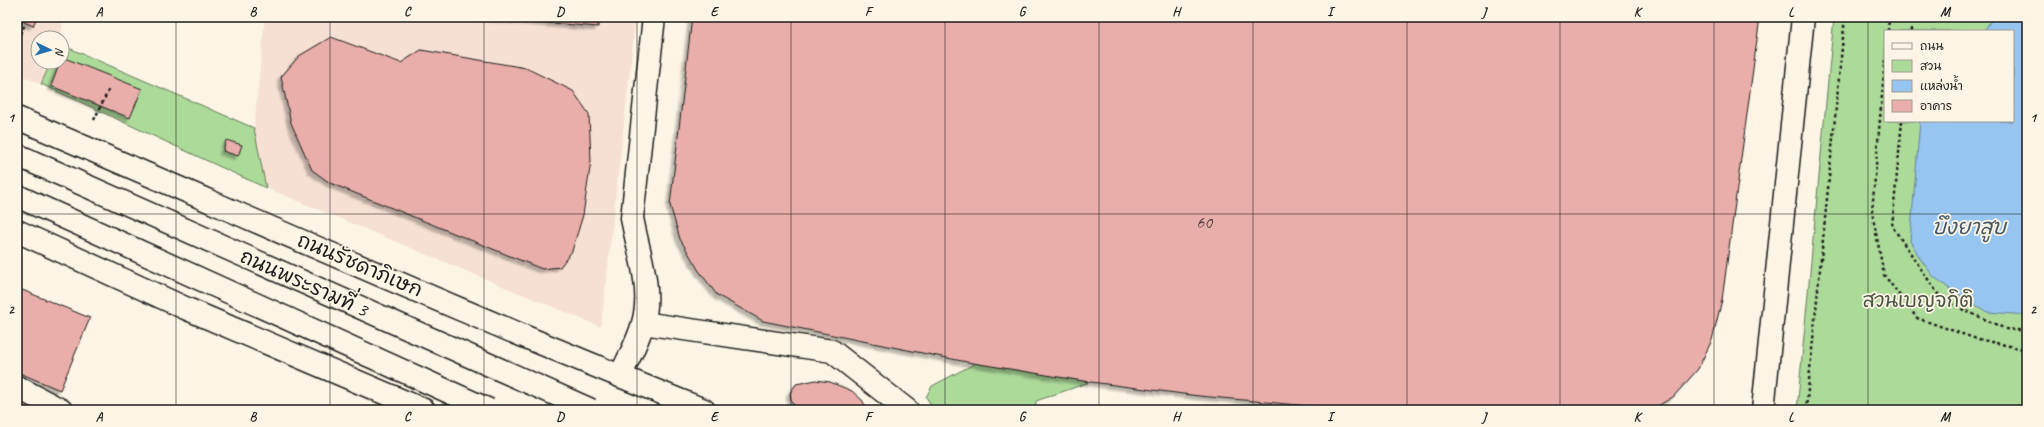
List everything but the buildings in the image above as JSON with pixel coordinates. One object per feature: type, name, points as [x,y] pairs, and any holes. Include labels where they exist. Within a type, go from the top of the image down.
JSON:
[{"type":"main road","points":[[620,376],[643,323],[646,305],[646,287],[632,218],[654,17]]},
{"type":"main road","points":[[1763,410],[1803,17]]},
{"type":"main road","name":"ถนนรัชดาภิเษก","points":[[17,118],[416,289],[520,336],[704,410]]},
{"type":"main road","name":"ถนนพระรามที่ 3","points":[[17,155],[591,410]]},
{"type":"main road","name":"ถนนพระรามที่ 3","points":[[17,196],[489,410]]},
{"type":"main road","points":[[17,231],[185,308],[424,410]]},
{"type":"main road","points":[[643,323],[832,351],[907,410]]},
{"type":"main road","points":[[17,387],[61,410]]},
{"type":"path","points":[[1806,410],[1845,17]]},
{"type":"path","points":[[1888,30],[1889,17]]},
{"type":"path","points":[[1911,30],[1912,17]]},
{"type":"path","points":[[17,39],[26,23]]},
{"type":"path","points":[[1884,72],[1872,212],[1884,275],[1917,318],[1974,338],[2027,350]]},
{"type":"path","points":[[94,120],[109,89]]},
{"type":"path","points":[[1902,122],[1892,226],[1942,300],[2006,329],[2027,331]]},
{"type":"shaded area","points":[[17,17],[63,17],[62,30],[30,30],[30,70],[47,70],[41,84],[17,74]]},
{"type":"shaded area","points":[[265,17],[636,17],[601,327],[235,175],[254,128]]},
{"type":"green space","name":"สวนเบญจกิติ","points":[[1834,17],[2027,17],[2027,410],[1797,410]]},
{"type":"green space","points":[[70,48],[254,128],[266,188],[41,84],[47,70],[70,70]]},
{"type":"green space","points":[[976,363],[1090,382],[1036,401],[1035,410],[934,410],[926,397],[932,386]]},
{"type":"water","name":"บึงยาสูบ","points":[[1993,17],[2027,17],[2027,315],[1987,312],[1947,287],[1933,276],[1921,260],[1910,241],[1920,122],[2014,122],[2014,30],[1985,30]]}]
